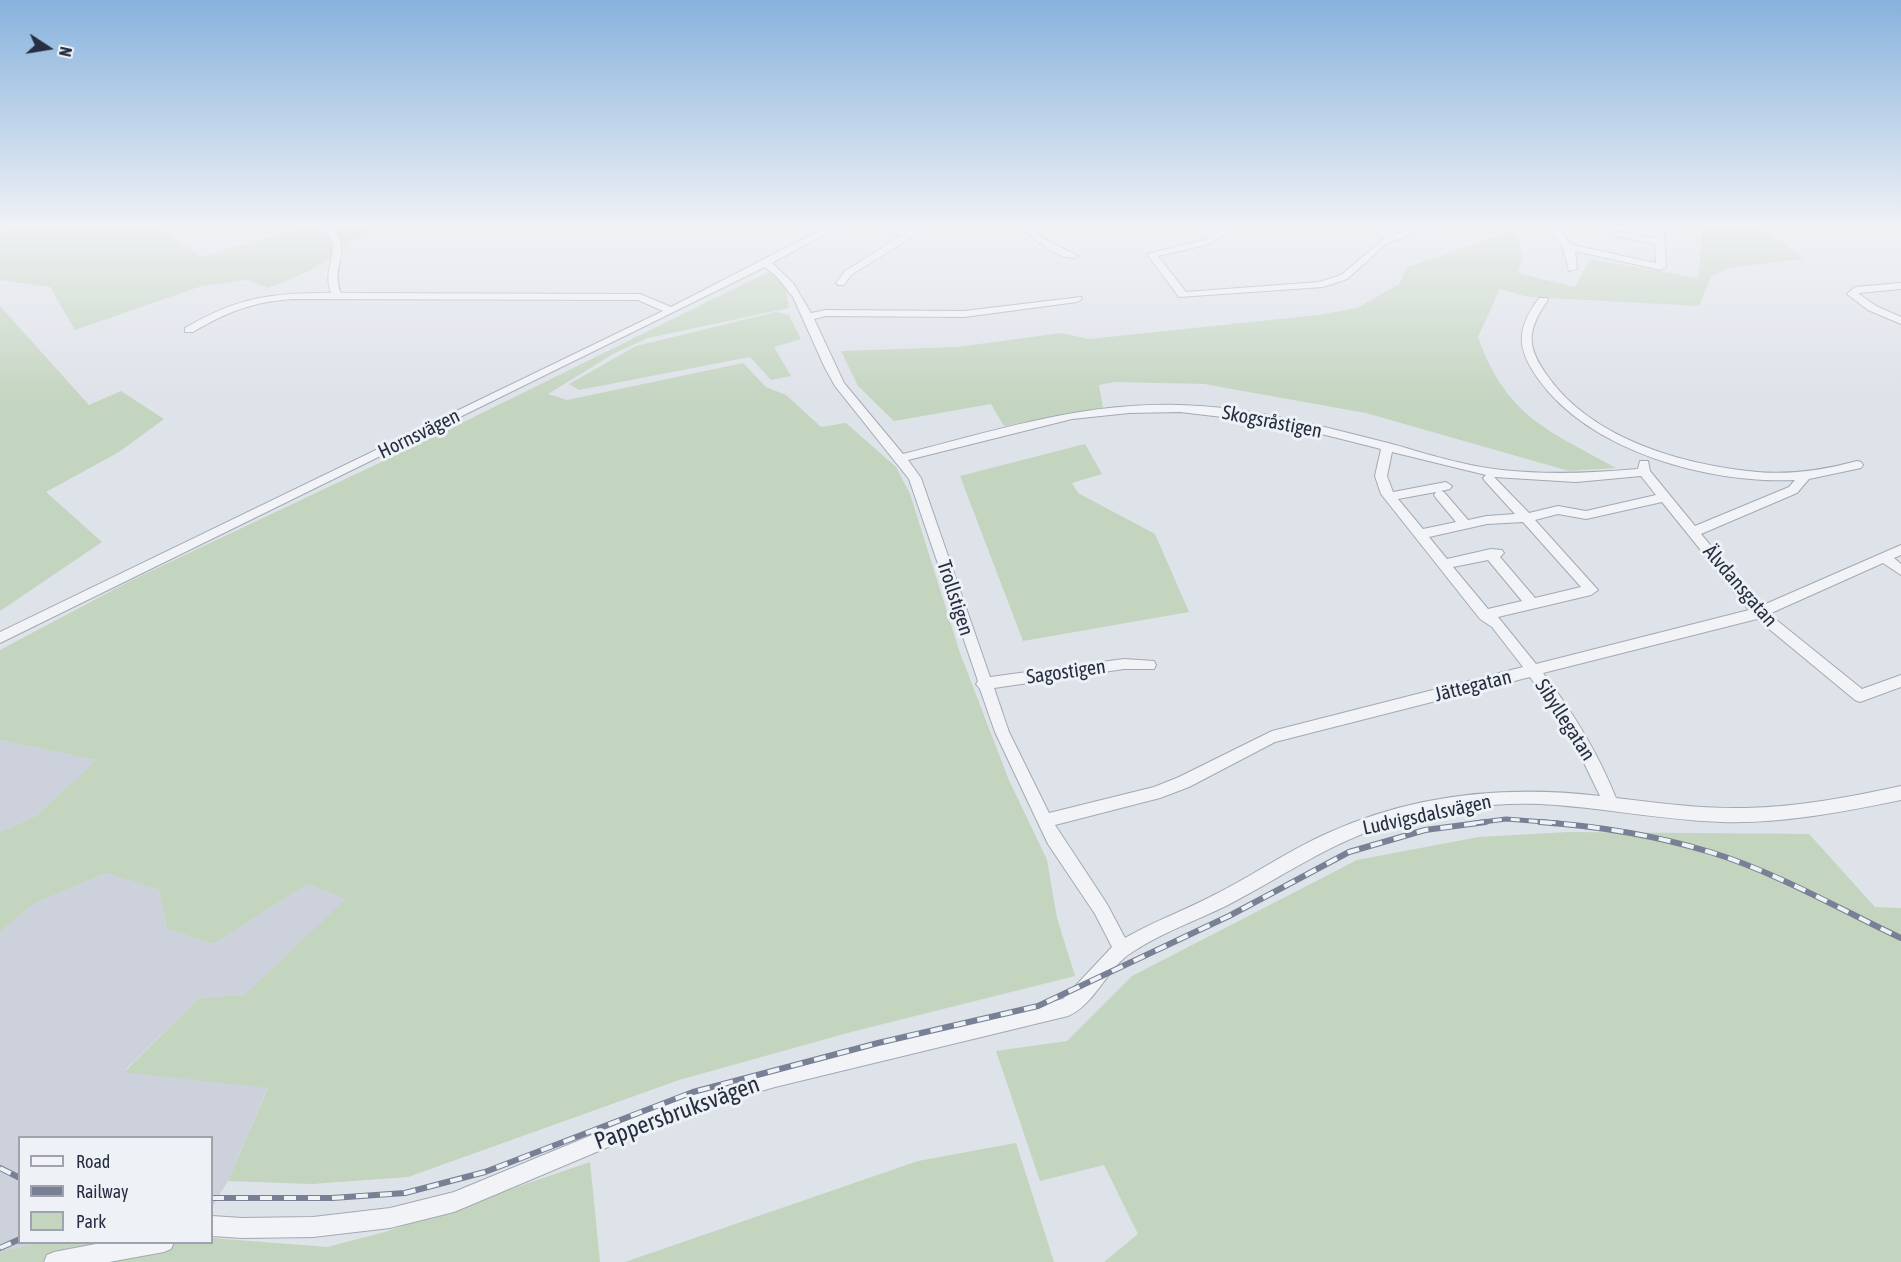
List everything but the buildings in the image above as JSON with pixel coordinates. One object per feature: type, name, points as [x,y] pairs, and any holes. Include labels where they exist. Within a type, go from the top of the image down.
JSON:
[{"type":"street","points":[[331,285],[336,294]]},
{"type":"street","name":"Hornsvägen","points":[[0,638],[724,285]]},
{"type":"street","name":"Trollstigen","points":[[792,285],[840,387],[861,415],[901,458],[918,486],[983,684],[1002,732],[1045,821],[1101,909],[1122,949]]},
{"type":"street","points":[[1175,285],[1183,295],[1320,285]]},
{"type":"street","points":[[1901,286],[1855,290],[1851,294],[1872,308],[1901,321]]},
{"type":"street","points":[[189,330],[225,309],[243,302],[284,296],[336,294],[640,297],[671,311]]},
{"type":"street","points":[[808,317],[826,314],[964,314],[1077,299]]},
{"type":"street","points":[[1543,300],[1527,328],[1528,351],[1539,374],[1576,411],[1608,432],[1650,452],[1727,472],[1804,478],[1857,465]]},
{"type":"street","name":"Skogsråstigen","points":[[901,458],[1056,418],[1099,411],[1154,408],[1204,410],[1259,416],[1455,465],[1526,477],[1576,478],[1644,472]]},
{"type":"street","name":"Sibyllegatan","points":[[1387,447],[1381,483],[1485,615],[1497,623],[1534,671],[1588,752],[1611,804]]},
{"type":"street","points":[[1644,472],[1643,465],[1650,452]]},
{"type":"street","name":"Älvdansgatan","points":[[1644,472],[1759,613],[1860,696],[1901,681]]},
{"type":"street","points":[[1485,615],[1591,590],[1489,478]]},
{"type":"street","points":[[1694,532],[1793,490],[1804,478]]},
{"type":"street","points":[[1390,497],[1443,490],[1465,524]]},
{"type":"street","points":[[1420,534],[1465,524],[1526,518],[1558,510],[1586,514],[1665,497]]},
{"type":"street","name":"Jättegatan","points":[[1045,821],[1165,789],[1272,736],[1759,613],[1901,550]]},
{"type":"street","points":[[1444,564],[1496,553],[1532,604]]},
{"type":"street","points":[[1884,558],[1901,570]]},
{"type":"street","name":"Sagostigen","points":[[983,684],[1124,664],[1149,665]]},
{"type":"street","name":"Ludvigsdalsvägen","points":[[1122,949],[1222,899],[1333,838],[1376,822],[1471,801],[1512,797],[1720,815],[1753,815],[1794,813],[1901,793]]},
{"type":"street","name":"Pappersbruksvägen","points":[[213,1226],[313,1227],[390,1218],[454,1202],[701,1099],[775,1078],[1068,1007],[1082,995],[1102,966],[1122,949]]},
{"type":"street","points":[[54,1262],[153,1244]]},
{"type":"shaded area","points":[[0,740],[98,760],[36,816],[0,832]]},
{"type":"shaded area","points":[[106,873],[159,890],[167,929],[213,944],[308,884],[347,899],[244,995],[199,998],[124,1071],[268,1087],[228,1181],[213,1205],[213,1136],[18,1136],[18,1244],[33,1244],[0,1252],[0,932],[33,904]]},
{"type":"green space","points":[[35,285],[210,285],[75,330],[50,287]]},
{"type":"green space","points":[[260,285],[276,285],[269,288]]},
{"type":"green space","points":[[742,285],[785,285],[789,308],[648,338],[615,353],[548,394],[567,400],[743,363],[766,387],[786,395],[821,427],[846,423],[896,467],[910,494],[960,653],[1008,778],[1047,860],[1057,918],[1075,976],[851,1032],[679,1080],[408,1177],[312,1184],[228,1181],[268,1088],[124,1072],[199,998],[244,995],[346,899],[308,884],[213,944],[167,929],[159,890],[106,873],[33,904],[0,932],[0,832],[36,816],[97,760],[0,740],[0,650],[130,581],[415,446]]},
{"type":"green space","points":[[1397,285],[1566,285],[1575,287],[1576,285],[1708,285],[1699,306],[1529,297],[1500,289],[1478,337],[1489,364],[1502,385],[1516,403],[1549,431],[1616,468],[1569,471],[1366,413],[1204,384],[1115,382],[1099,385],[1103,408],[1004,426],[991,404],[894,421],[858,386],[841,351],[957,347],[1061,333],[1089,339],[1318,315],[1357,308]]},
{"type":"green space","points":[[0,306],[89,405],[121,391],[164,419],[119,452],[46,492],[102,542],[0,611]]},
{"type":"green space","points":[[776,312],[789,315],[801,339],[774,347],[791,376],[771,380],[750,357],[579,390],[569,384],[636,346]]},
{"type":"green space","points":[[1085,444],[1102,474],[1072,483],[1078,493],[1155,534],[1189,612],[1023,641],[960,476]]},
{"type":"green space","points":[[1568,832],[1809,834],[1875,907],[1901,908],[1901,1262],[1104,1262],[1138,1234],[1104,1165],[1040,1181],[996,1051],[1067,1041],[1132,976],[1357,860],[1479,837]]},
{"type":"green space","points":[[1016,1143],[1054,1262],[625,1262],[918,1161]]},
{"type":"green space","points":[[590,1162],[600,1262],[0,1262],[0,1252],[33,1244],[213,1244],[213,1238],[327,1247],[385,1232]]},
{"type":"railway","points":[[1475,823],[1506,819],[1558,823]]},
{"type":"railway","points":[[213,1198],[332,1198],[405,1193],[485,1172],[693,1092],[878,1043],[1038,1006],[1229,916],[1349,852],[1425,830],[1486,822]]},
{"type":"railway","points":[[1540,822],[1625,832],[1668,841],[1735,860],[1783,880],[1901,938]]},
{"type":"railway","points":[[0,1168],[18,1177]]},
{"type":"railway","points":[[0,1248],[18,1240]]}]
